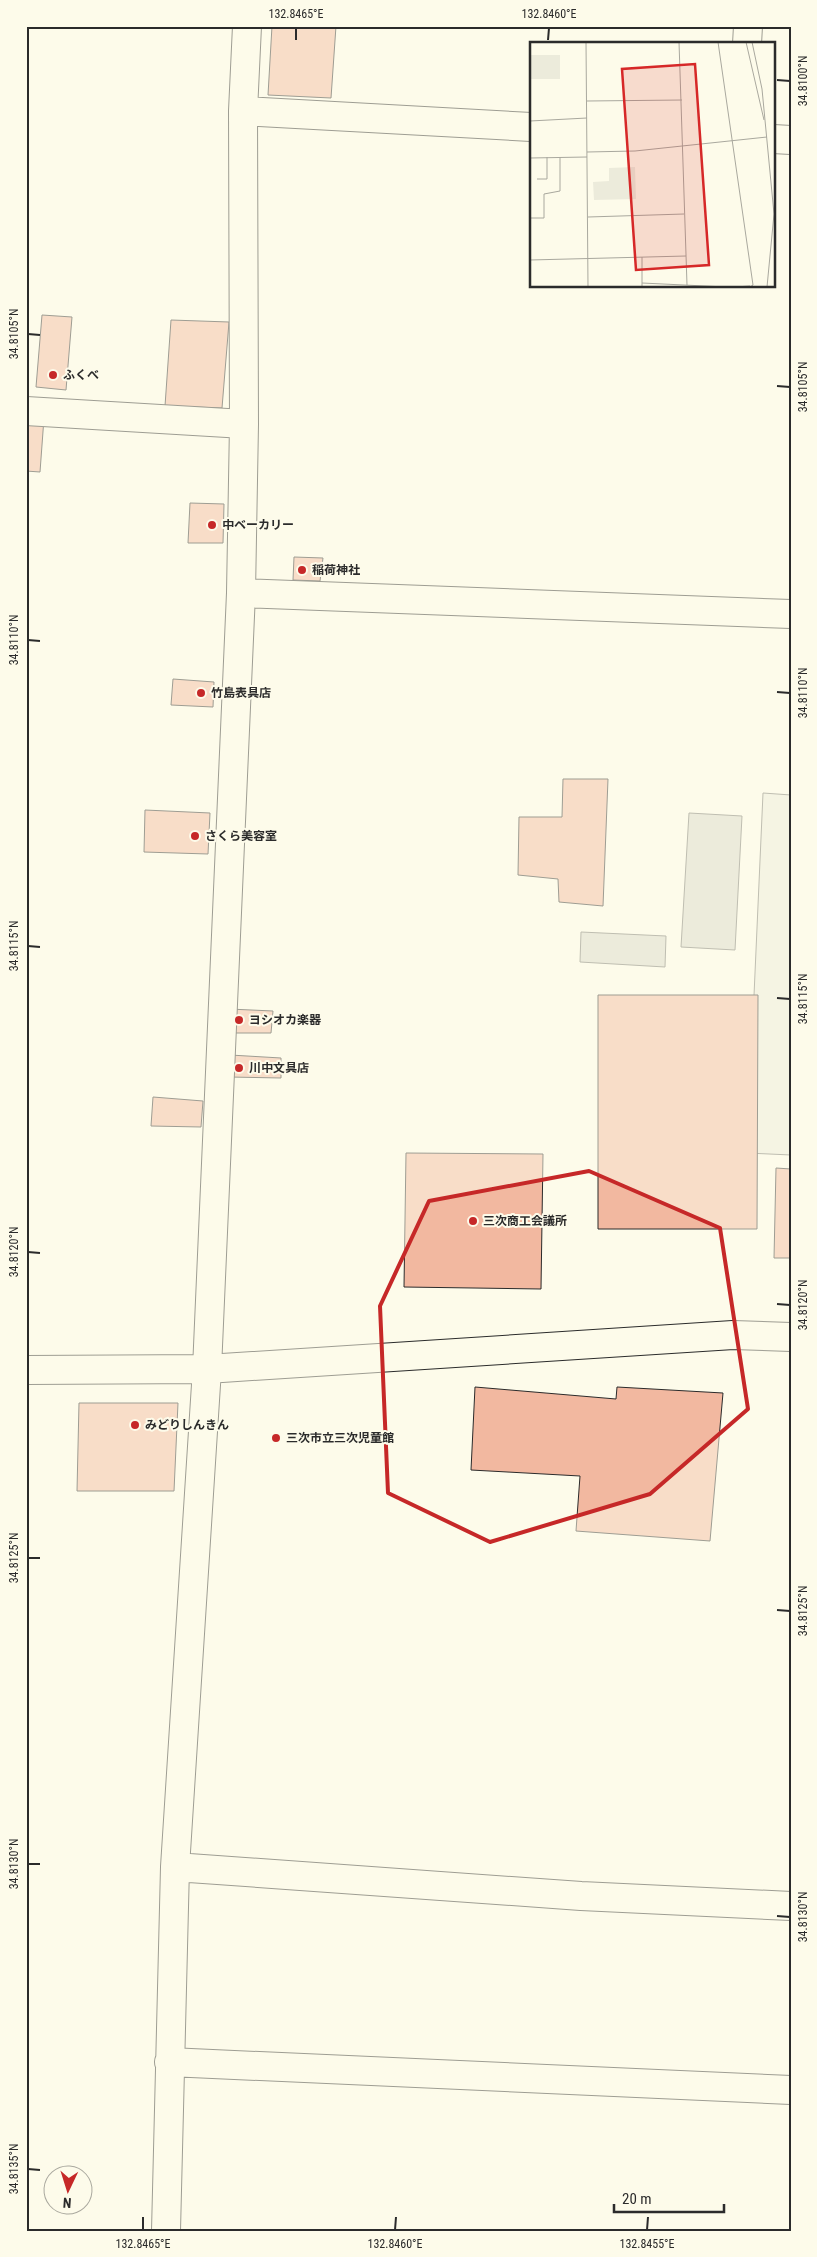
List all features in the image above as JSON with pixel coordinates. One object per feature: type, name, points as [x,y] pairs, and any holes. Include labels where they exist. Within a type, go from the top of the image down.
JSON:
[{"type":"street","points":[[166,2231],[175,1867],[207,1369],[241,593],[244,424],[243,112],[246,26]]},
{"type":"street","points":[[747,42],[748,26]]},
{"type":"street","points":[[243,112],[530,127]]},
{"type":"street","points":[[774,139],[791,140]]},
{"type":"street","points":[[26,411],[244,424]]},
{"type":"street","points":[[241,593],[791,614]]},
{"type":"street","points":[[26,1370],[207,1369],[733,1335],[791,1337]]},
{"type":"street","points":[[175,1867],[581,1896],[791,1906]]},
{"type":"street","points":[[169,2062],[791,2090]]},
{"type":"highlighted area","points":[[589,1171],[720,1228],[748,1409],[650,1494],[490,1542],[388,1493],[380,1306],[429,1201]]},
{"type":"shaded area","points":[[763,793],[791,795],[791,1155],[747,1153]]},
{"type":"shaded area","points":[[689,813],[742,816],[735,950],[681,947]]},
{"type":"shaded area","points":[[581,932],[666,936],[665,967],[580,962]]},
{"type":"building","points":[[272,26],[336,26],[331,98],[268,95]]},
{"type":"building","points":[[42,315],[72,317],[66,390],[36,387]]},
{"type":"building","points":[[171,320],[229,322],[222,408],[165,406]]},
{"type":"building","points":[[26,417],[44,418],[40,472],[26,471]]},
{"type":"building","points":[[190,503],[224,504],[223,543],[188,543]]},
{"type":"building","points":[[294,557],[323,558],[320,581],[293,580]]},
{"type":"building","points":[[173,679],[214,682],[213,707],[171,705]]},
{"type":"building","points":[[563,779],[608,779],[603,906],[559,902],[558,879],[518,875],[519,817],[562,817]]},
{"type":"building","points":[[145,810],[210,813],[208,854],[144,852]]},
{"type":"building","points":[[598,995],[758,995],[757,1229],[598,1229]]},
{"type":"building","points":[[229,1009],[273,1011],[271,1033],[229,1033]]},
{"type":"building","points":[[230,1055],[281,1058],[281,1078],[229,1077]]},
{"type":"building","points":[[153,1097],[203,1101],[201,1127],[151,1126]]},
{"type":"building","name":"三次商工会議所","points":[[406,1153],[543,1154],[541,1289],[404,1287]]},
{"type":"building","points":[[776,1168],[791,1169],[791,1258],[774,1258]]},
{"type":"building","points":[[475,1387],[616,1399],[617,1387],[723,1393],[710,1541],[576,1531],[580,1476],[471,1470]]},
{"type":"building","points":[[79,1403],[178,1403],[174,1491],[77,1491]]},
{"type":"place","name":"ふくべ","points":[[53,375]]},
{"type":"place","name":"中ベーカリー","points":[[212,525]]},
{"type":"place","name":"稲荷神社","points":[[302,570]]},
{"type":"place","name":"竹島表具店","points":[[201,693]]},
{"type":"place","name":"さくら美容室","points":[[195,836]]},
{"type":"place","name":"ヨシオカ楽器","points":[[239,1020]]},
{"type":"place","name":"川中文具店","points":[[239,1068]]},
{"type":"place","name":"三次商工会議所","points":[[473,1221]]},
{"type":"place","name":"みどりしんきん","points":[[135,1425]]},
{"type":"place","name":"三次市立三次児童館","points":[[276,1438]]}]
